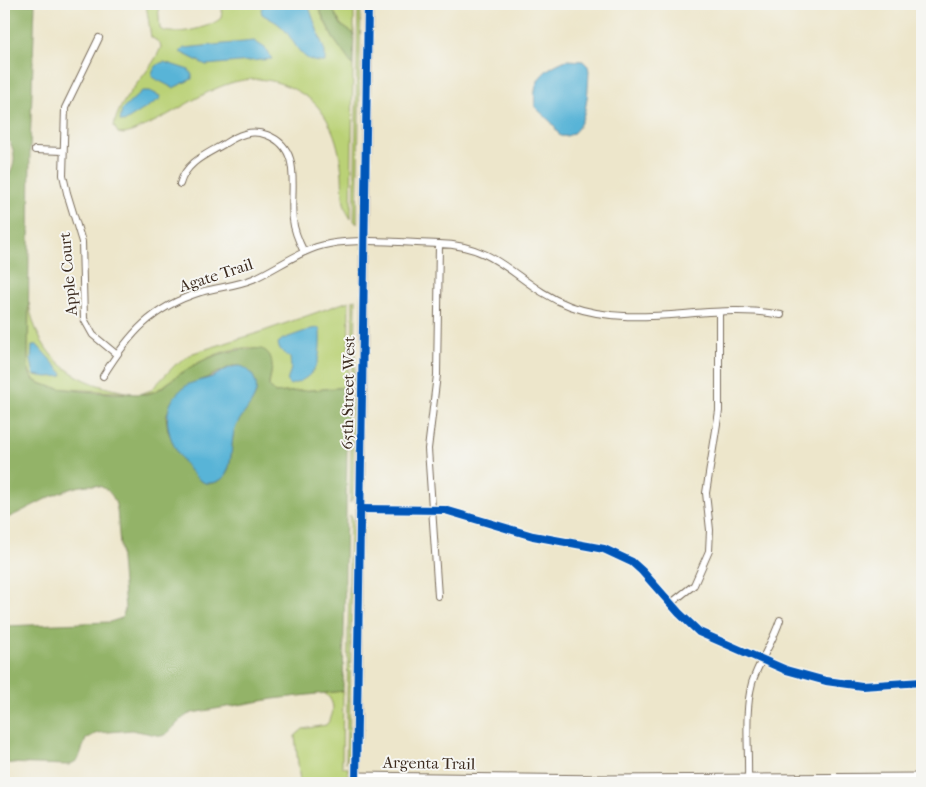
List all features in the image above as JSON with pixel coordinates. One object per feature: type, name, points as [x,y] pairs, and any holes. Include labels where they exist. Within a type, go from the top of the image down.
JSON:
[{"type":"street","name":"65th Street West","points":[[356,780],[368,4]]},
{"type":"street","name":"Apple Court","points":[[99,38],[67,102],[63,151],[64,186],[82,242],[84,319],[93,335],[116,354]]},
{"type":"street","points":[[180,184],[191,164],[236,137],[253,132],[272,137],[282,145],[291,159],[293,173],[293,222],[304,252]]},
{"type":"street","points":[[35,150],[63,151]]},
{"type":"street","name":"Agate Trail","points":[[103,376],[116,354],[136,329],[166,308],[202,292],[252,279],[304,252],[328,244],[440,244],[465,246],[482,251],[554,299],[584,310],[622,316],[719,313],[748,310],[781,315]]},
{"type":"street","points":[[438,596],[430,508],[428,449],[437,374],[440,244]]},
{"type":"street","points":[[670,604],[694,586],[709,551],[706,494],[719,410],[719,313]]},
{"type":"street","points":[[360,509],[430,508],[466,516],[533,536],[592,546],[632,562],[654,582],[670,604],[699,632],[761,660],[798,674],[842,684],[872,686],[922,682]]},
{"type":"street","points":[[746,781],[749,701],[761,660],[773,639],[780,620]]},
{"type":"street","name":"Argenta Trail","points":[[356,780],[746,781],[922,778]]},
{"type":"green space","points":[[4,4],[35,4],[30,149],[28,358],[29,373],[34,380],[42,384],[70,390],[147,394],[161,388],[205,359],[243,349],[263,349],[270,356],[272,367],[269,386],[275,393],[348,387],[343,691],[273,699],[192,713],[162,736],[132,730],[97,733],[86,739],[78,760],[69,765],[4,763],[4,626],[110,622],[122,618],[125,609],[117,509],[110,493],[98,486],[83,486],[66,490],[4,519],[4,182],[13,164],[14,152],[4,134]],"holes":[[[232,366],[243,367],[250,374],[256,394],[241,416],[234,431],[231,456],[226,473],[222,479],[205,483],[178,453],[168,431],[166,416],[173,400],[181,390]]]},
{"type":"green space","points":[[146,4],[158,4],[160,29],[181,32],[216,22],[221,18],[223,4],[316,4],[333,38],[353,66],[351,219],[344,203],[339,153],[327,120],[313,102],[304,95],[281,84],[260,79],[240,81],[220,87],[134,131],[125,134],[118,133],[114,126],[122,105],[150,67],[161,47],[160,43],[151,37]]},
{"type":"green space","points":[[317,4],[330,4],[341,25],[354,34],[353,66],[333,38]]},
{"type":"green space","points":[[330,4],[354,4],[354,34],[341,25]]},
{"type":"green space","points":[[358,4],[361,4],[357,224],[354,221]]},
{"type":"green space","points":[[356,299],[353,497],[350,503],[353,300]]},
{"type":"green space","points":[[349,301],[348,387],[275,393],[269,386],[272,367],[270,356],[253,348],[243,348],[214,355],[188,369],[157,390],[140,394],[151,390],[175,365],[193,353],[261,332]]},
{"type":"green space","points":[[29,303],[41,340],[51,355],[64,367],[94,384],[132,393],[53,388],[35,381],[28,368]]},
{"type":"green space","points":[[350,515],[353,520],[349,755],[346,763]]},
{"type":"green space","points":[[343,691],[342,766],[348,768],[348,783],[300,783],[295,736],[303,729],[326,725],[331,717],[333,708],[331,700],[324,693]]},
{"type":"water","points":[[265,4],[308,4],[325,52],[325,62],[316,62],[299,51],[282,27],[262,14],[261,9]]},
{"type":"water","points":[[254,41],[265,48],[272,59],[206,65],[180,52],[184,48]]},
{"type":"water","points":[[566,60],[583,61],[588,66],[588,89],[585,111],[581,122],[576,130],[569,135],[560,136],[552,123],[535,107],[534,98],[540,77],[551,68]]},
{"type":"water","points":[[164,62],[189,70],[192,79],[173,88],[152,77],[155,67]]},
{"type":"water","points":[[142,91],[150,91],[160,96],[160,99],[124,122],[120,121],[122,110]]},
{"type":"water","points":[[318,328],[320,330],[319,358],[307,377],[290,385],[287,382],[291,368],[290,358],[279,348],[278,343],[283,339]]},
{"type":"water","points":[[36,344],[63,374],[62,376],[47,377],[34,375],[31,360],[32,346]]},
{"type":"water","points":[[240,366],[253,376],[256,392],[235,429],[227,472],[223,478],[215,482],[205,483],[190,471],[174,445],[168,426],[169,407],[173,399],[189,384],[212,377],[232,367]]},
{"type":"cycle path","points":[[356,783],[368,4]]},
{"type":"cycle path","points":[[360,509],[445,510],[533,536],[604,549],[632,562],[699,632],[786,670],[826,681],[862,686],[922,682]]}]
